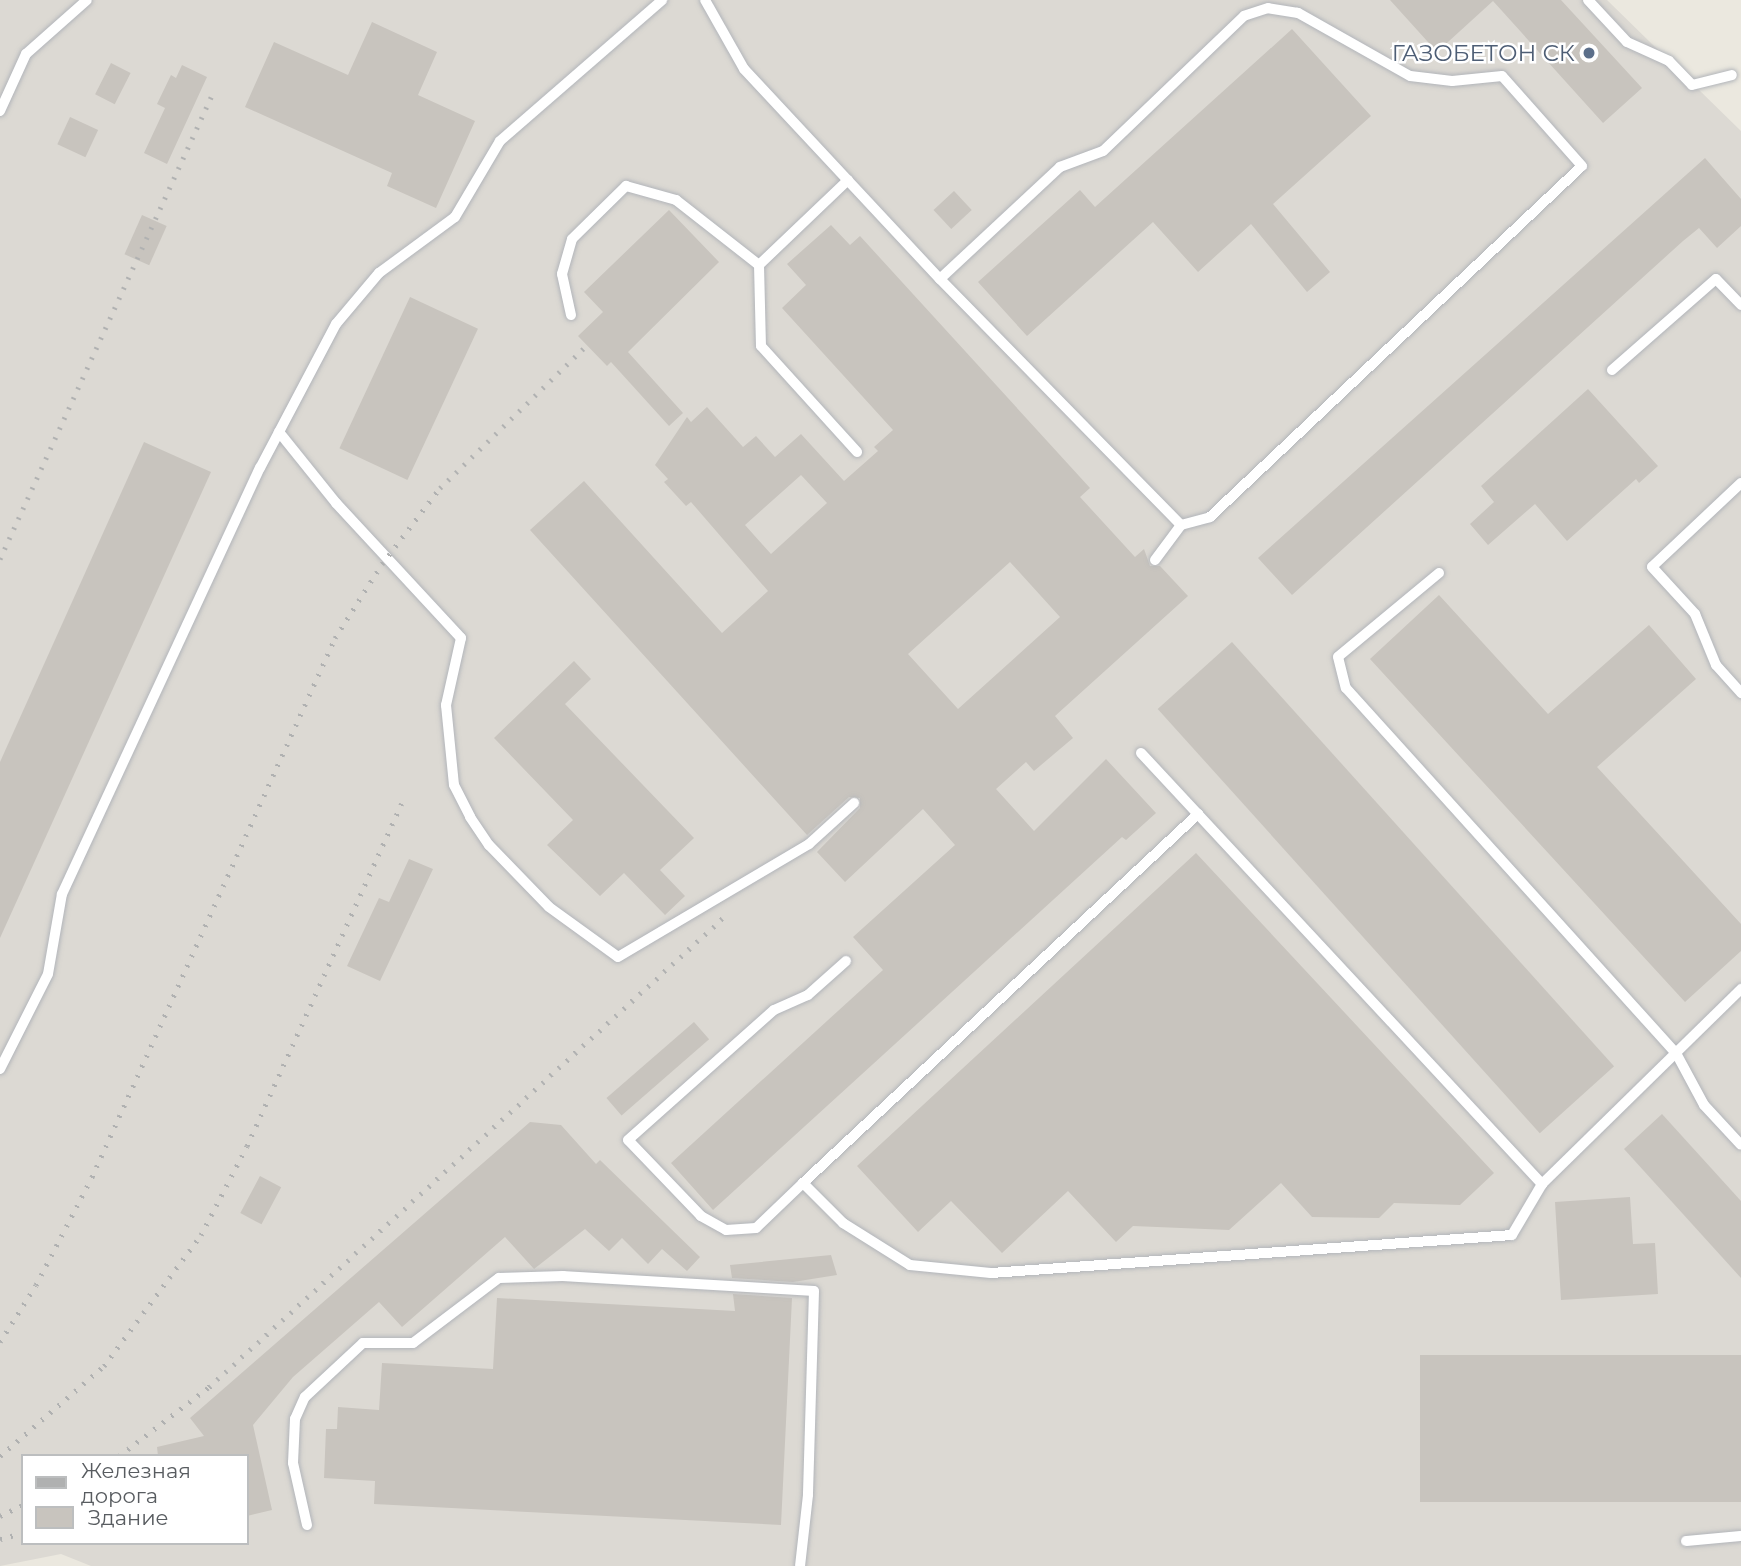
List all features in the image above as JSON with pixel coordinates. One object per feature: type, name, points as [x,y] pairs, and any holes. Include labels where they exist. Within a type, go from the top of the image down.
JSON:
[{"type":"lane","points":[[0,111],[26,54],[87,0]]},
{"type":"lane","points":[[0,1069],[48,974],[62,894],[279,432],[336,324],[379,273],[455,217],[500,141],[662,0]]},
{"type":"lane","points":[[705,0],[744,69],[940,279],[1181,525]]},
{"type":"lane","points":[[1588,0],[1627,42],[1669,61],[1692,85],[1732,75]]},
{"type":"lane","points":[[940,279],[1060,167],[1103,151],[1244,16],[1268,8],[1298,13],[1410,76],[1452,81],[1502,76],[1582,166],[1210,517],[1181,525],[1155,560]]},
{"type":"lane","points":[[848,180],[759,265],[761,345],[857,452]]},
{"type":"lane","points":[[570,315],[562,274],[572,239],[626,186],[676,200],[759,265]]},
{"type":"lane","points":[[1612,370],[1716,279],[1741,305]]},
{"type":"lane","points":[[279,432],[336,503],[461,638],[446,705],[454,785],[470,817],[489,845],[550,907],[618,957],[809,844],[854,803]]},
{"type":"lane","points":[[1741,483],[1652,567],[1695,614],[1716,665],[1741,693]]},
{"type":"lane","points":[[1439,573],[1338,657],[1346,688],[1676,1053],[1704,1105],[1741,1144]]},
{"type":"lane","points":[[1141,753],[1542,1184]]},
{"type":"lane","points":[[846,961],[808,995],[774,1010],[628,1140],[701,1216],[726,1230],[756,1228],[1198,814]]},
{"type":"lane","points":[[803,1183],[843,1223],[910,1265],[991,1273],[1512,1235],[1542,1184],[1741,989]]},
{"type":"lane","points":[[307,1525],[293,1463],[295,1419],[305,1397],[363,1343],[413,1343],[499,1278],[564,1276],[814,1291],[808,1495],[800,1566]]},
{"type":"lane","points":[[1686,1541],[1741,1536]]},
{"type":"shaded area","points":[[0,0],[1607,0],[1741,131],[1741,1566],[91,1566],[61,1554],[0,1566]]},
{"type":"building","points":[[1390,0],[1561,0],[1642,88],[1603,123],[1493,1],[1437,52]]},
{"type":"building","points":[[372,22],[437,52],[418,95],[475,121],[436,208],[387,186],[392,173],[245,107],[274,42],[348,75]]},
{"type":"building","points":[[1292,29],[1371,116],[1273,204],[1330,272],[1307,292],[1251,224],[1198,272],[1153,222],[1027,336],[978,282],[1080,190],[1095,207]]},
{"type":"building","points":[[111,63],[131,73],[115,104],[95,94]]},
{"type":"building","points":[[182,65],[207,77],[167,164],[144,153],[165,108],[157,104],[171,75],[176,78]]},
{"type":"building","points":[[70,117],[98,130],[85,157],[57,144]]},
{"type":"building","points":[[1705,158],[1741,199],[1741,226],[1717,248],[1699,228],[1683,241],[1292,595],[1258,558]]},
{"type":"building","points":[[954,191],[972,210],[951,229],[934,210]]},
{"type":"building","points":[[669,210],[719,262],[628,352],[683,413],[669,426],[611,362],[607,366],[578,336],[603,312],[584,292]]},
{"type":"building","points":[[142,215],[167,226],[149,265],[125,254]]},
{"type":"building","points":[[831,225],[850,245],[860,236],[1090,488],[1080,497],[1135,557],[1144,549],[1150,566],[1160,566],[1188,596],[1055,716],[1073,738],[1034,771],[1026,762],[996,789],[1034,831],[1106,759],[1156,813],[1126,840],[1122,837],[713,1210],[671,1163],[883,970],[853,937],[955,845],[923,809],[845,882],[817,852],[860,808],[860,798],[849,797],[807,835],[530,530],[584,481],[722,633],[768,591],[691,502],[686,506],[664,482],[668,479],[655,465],[687,417],[691,422],[707,407],[743,447],[756,436],[775,457],[801,434],[844,481],[878,451],[874,447],[893,430],[782,308],[806,285],[787,264]],"holes":[[[801,475],[827,503],[771,554],[745,525]],[[1010,562],[1060,617],[958,709],[908,654]]]},
{"type":"building","points":[[410,297],[478,329],[407,480],[339,448]]},
{"type":"building","points":[[1588,389],[1658,466],[1639,483],[1636,479],[1567,541],[1535,504],[1488,545],[1470,524],[1494,502],[1481,486]]},
{"type":"building","points":[[144,442],[211,472],[0,938],[0,762]]},
{"type":"building","points":[[1439,595],[1548,714],[1649,625],[1696,679],[1597,767],[1741,924],[1741,951],[1685,1002],[1370,659]]},
{"type":"building","points":[[1232,642],[1614,1066],[1540,1133],[1158,709]]},
{"type":"building","points":[[574,661],[591,679],[565,704],[694,838],[660,870],[685,896],[665,915],[624,873],[600,896],[547,845],[573,820],[494,738]]},
{"type":"building","points":[[1196,853],[1494,1173],[1460,1205],[1394,1203],[1379,1218],[1312,1217],[1281,1183],[1229,1230],[1133,1226],[1116,1242],[1068,1191],[1002,1253],[951,1201],[918,1232],[857,1166]]},
{"type":"building","points":[[409,859],[433,869],[380,981],[347,966],[379,898],[389,902]]},
{"type":"building","points":[[694,1022],[709,1039],[622,1115],[606,1098]]},
{"type":"building","points":[[1662,1114],[1741,1201],[1741,1278],[1624,1149]]},
{"type":"building","points":[[530,1122],[561,1125],[596,1164],[600,1160],[700,1257],[687,1271],[662,1249],[648,1264],[622,1238],[609,1251],[585,1229],[534,1269],[505,1237],[402,1327],[379,1302],[293,1377],[253,1425],[272,1510],[248,1516],[248,1454],[158,1454],[157,1447],[204,1436],[190,1418]]},
{"type":"building","points":[[260,1176],[281,1187],[261,1224],[240,1213]]},
{"type":"building","points":[[1630,1197],[1633,1244],[1655,1243],[1658,1294],[1561,1300],[1555,1202]]},
{"type":"building","points":[[831,1255],[837,1275],[793,1282],[732,1278],[730,1265]]},
{"type":"building","points":[[733,1294],[792,1298],[781,1525],[374,1504],[375,1481],[324,1478],[326,1429],[337,1429],[338,1407],[379,1410],[382,1363],[493,1369],[497,1298],[735,1311]]},
{"type":"building","points":[[1420,1355],[1741,1355],[1741,1502],[1420,1502]]},
{"type":"railway","points":[[0,559],[212,95]]},
{"type":"railway","points":[[0,1342],[36,1285],[92,1177],[335,638],[382,564],[440,488],[586,346]]},
{"type":"railway","points":[[0,1456],[104,1366],[201,1235],[247,1146],[402,803]]},
{"type":"railway","points":[[122,1454],[209,1387],[723,918]]},
{"type":"railway","points":[[0,1516],[21,1506]]},
{"type":"railway","points":[[0,1539],[21,1534]]},
{"type":"place","name":"ГАЗОБЕТОН СК","points":[[1589,53]]}]
